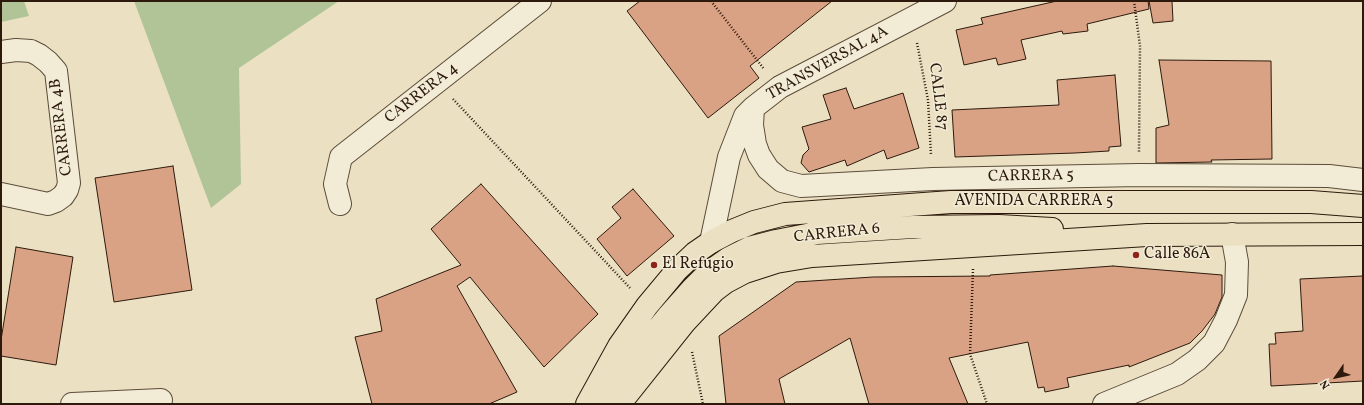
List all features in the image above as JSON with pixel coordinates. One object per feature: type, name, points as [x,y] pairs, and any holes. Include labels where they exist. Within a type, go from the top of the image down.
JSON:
[{"type":"main road","name":"AVENIDA CARRERA 5","points":[[619,346],[662,287],[695,253],[711,242],[732,231],[754,222],[785,214],[952,202],[1303,202],[1363,206]]},
{"type":"main road","name":"CARRERA 6","points":[[597,404],[692,289],[709,272],[729,258],[749,248],[817,233],[913,227],[999,226],[1147,235]]},
{"type":"main road","points":[[622,401],[700,305],[726,282],[745,272],[776,262],[812,256],[1147,235],[1363,234]]},
{"type":"main road","points":[[571,404],[586,388],[619,346]]},
{"type":"main road","points":[[588,404],[619,346]]},
{"type":"street","name":"CARRERA 4","points":[[340,204],[335,184],[341,157],[540,1]]},
{"type":"street","name":"TRANSVERSAL 4A","points":[[711,242],[729,157],[745,116],[780,87],[944,1]]},
{"type":"street","name":"CARRERA 4B","points":[[1,52],[16,50],[31,51],[44,58],[56,71],[69,183],[63,196],[48,204],[1,194]]},
{"type":"street","name":"CARRERA 5","points":[[753,108],[752,125],[755,144],[759,155],[768,169],[782,181],[801,186],[933,180],[1139,175],[1291,175],[1329,176],[1363,180]]},
{"type":"street","points":[[1104,404],[1177,374],[1197,360],[1214,343],[1226,320],[1236,295],[1237,262],[1232,234]]},
{"type":"street","points":[[72,404],[162,400]]},
{"type":"path","points":[[711,1],[780,87]]},
{"type":"path","points":[[1134,1],[1140,46],[1139,175]]},
{"type":"path","name":"CALLE 87","points":[[912,18],[928,100],[933,180]]},
{"type":"path","points":[[438,82],[633,291]]},
{"type":"path","points":[[973,263],[970,354],[987,404]]},
{"type":"path","points":[[685,322],[703,404]]},
{"type":"green space","points":[[1,1],[24,1],[29,16],[1,22]]},
{"type":"green space","points":[[134,1],[339,1],[239,68],[241,184],[211,208]]},
{"type":"building","points":[[640,1],[832,1],[750,66],[759,78],[708,118],[627,11]]},
{"type":"building","points":[[1057,1],[1148,1],[1149,9],[1087,24],[1088,31],[1063,34],[1062,31],[1021,40],[1026,59],[998,65],[996,58],[964,65],[956,30],[983,24],[981,18]]},
{"type":"building","points":[[1149,1],[1172,1],[1173,21],[1153,23]]},
{"type":"building","points":[[1159,60],[1271,61],[1272,159],[1156,163],[1156,128],[1169,125]]},
{"type":"building","points":[[1115,75],[1121,146],[1109,147],[1109,151],[955,157],[952,110],[1059,105],[1057,80]]},
{"type":"building","points":[[846,88],[854,109],[903,93],[919,148],[887,159],[884,150],[847,166],[845,160],[809,172],[801,163],[803,155],[809,149],[802,127],[831,119],[823,95]]},
{"type":"building","points":[[173,166],[192,290],[114,302],[95,178]]},
{"type":"building","points":[[481,184],[598,314],[544,367],[470,277],[457,286],[517,392],[489,404],[372,404],[355,337],[382,331],[376,299],[461,265],[431,229]]},
{"type":"building","points":[[633,189],[674,236],[627,276],[597,239],[621,218],[612,207]]},
{"type":"building","points":[[16,247],[73,257],[56,365],[1,356],[1,340]]},
{"type":"building","points":[[1113,266],[1222,275],[1222,297],[1215,314],[1202,331],[1190,343],[1129,367],[1129,365],[1067,378],[1069,387],[1045,392],[1044,387],[1038,388],[1028,342],[949,358],[968,404],[869,404],[850,338],[779,379],[785,404],[726,404],[719,336],[796,282],[873,277],[990,276]]},
{"type":"building","points":[[1363,276],[1363,381],[1271,386],[1269,344],[1276,344],[1275,333],[1303,331],[1300,279]]},
{"type":"place","name":"Calle 86A","points":[[1136,255]]},
{"type":"place","name":"El Refugio","points":[[654,265]]}]
